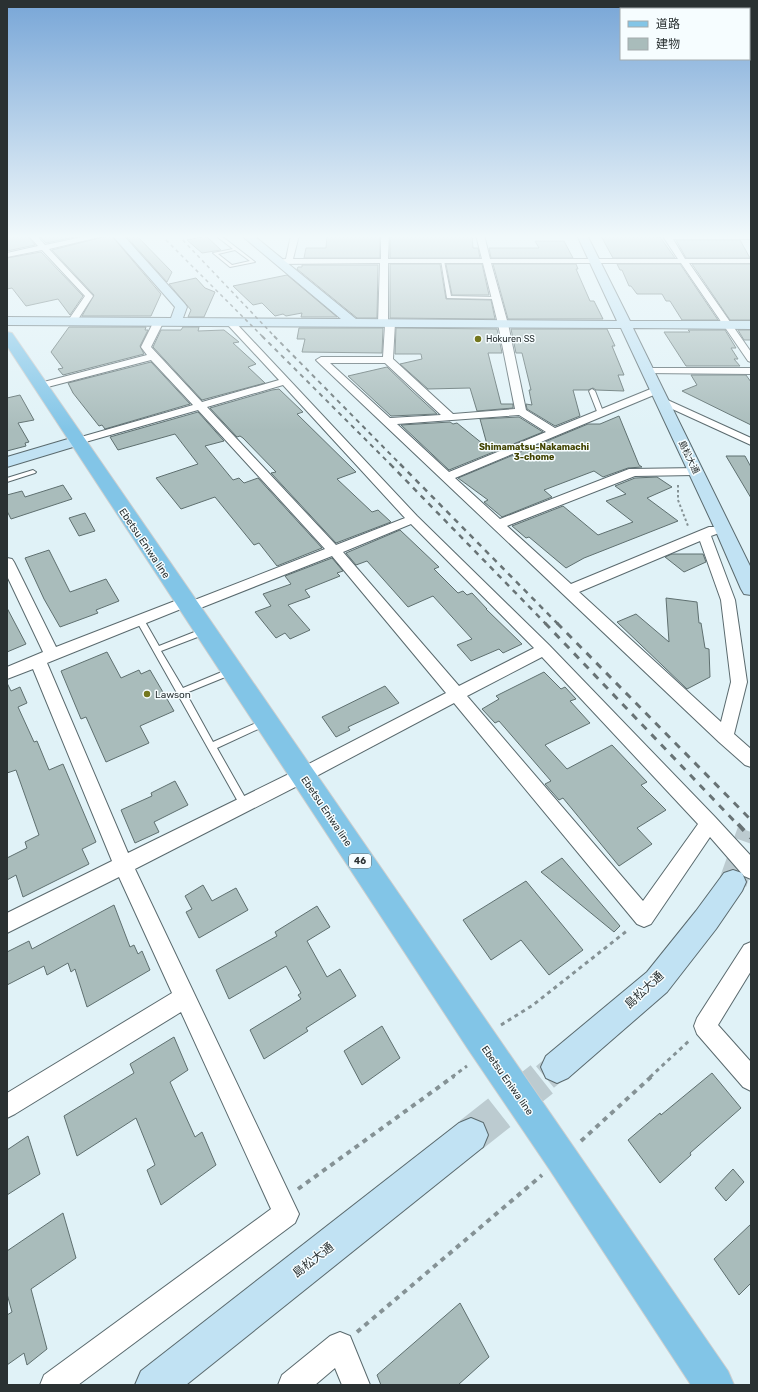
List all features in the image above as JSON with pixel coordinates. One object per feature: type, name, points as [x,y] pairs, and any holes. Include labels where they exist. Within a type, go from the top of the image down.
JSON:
[{"type":"main road","points":[[174,300],[181,308],[176,322]]},
{"type":"main road","points":[[327,300],[353,323]]},
{"type":"main road","name":"島松大通","points":[[613,300],[695,471],[723,526],[751,589]]},
{"type":"main road","points":[[7,322],[751,325]]},
{"type":"main road","name":"Ebetsu Eniwa line","points":[[7,336],[483,1045],[562,1158],[714,1385]]},
{"type":"main road","points":[[7,462],[78,441]]},
{"type":"main road","name":"島松大通","points":[[556,1067],[657,982],[742,876]]},
{"type":"main road","name":"島松大通","points":[[155,1385],[471,1135]]},
{"type":"street","points":[[72,322],[86,300]]},
{"type":"street","points":[[386,300],[388,360]]},
{"type":"street","points":[[497,300],[521,412]]},
{"type":"street","points":[[710,300],[751,359]]},
{"type":"street","points":[[158,322],[146,347],[153,356],[334,550],[644,917],[709,823]]},
{"type":"street","points":[[231,323],[284,382],[414,519],[544,649],[709,823],[742,876]]},
{"type":"street","points":[[40,386],[153,356]]},
{"type":"street","points":[[450,417],[388,360],[321,360],[751,760]]},
{"type":"street","points":[[648,371],[751,371]]},
{"type":"street","points":[[78,441],[284,382]]},
{"type":"street","points":[[446,477],[601,414],[659,395],[751,442]]},
{"type":"street","points":[[386,422],[521,412],[555,433]]},
{"type":"street","points":[[497,525],[633,472],[695,471]]},
{"type":"street","points":[[7,673],[140,620],[187,605],[414,519]]},
{"type":"street","points":[[568,591],[723,526]]},
{"type":"street","points":[[699,537],[728,600],[739,682],[725,737]]},
{"type":"street","points":[[8,566],[45,658],[123,864],[286,1214],[54,1385]]},
{"type":"street","points":[[7,923],[303,775],[544,649]]},
{"type":"street","points":[[751,952],[705,1026],[751,1079]]},
{"type":"street","points":[[7,1106],[185,997]]},
{"type":"street","points":[[292,1385],[340,1346],[356,1385]]},
{"type":"lane","points":[[592,391],[601,414]]},
{"type":"lane","points":[[7,480],[33,472]]},
{"type":"lane","points":[[140,620],[244,804]]},
{"type":"lane","points":[[157,650],[205,631]]},
{"type":"lane","points":[[181,692],[232,671]]},
{"type":"lane","points":[[212,746],[266,721]]},
{"type":"path","points":[[676,471],[678,480],[678,500],[699,537]]},
{"type":"path","points":[[280,1202],[483,1045],[644,917]]},
{"type":"path","points":[[340,1346],[562,1158],[705,1026]]},
{"type":"building","points":[[21,300],[54,300],[26,306]]},
{"type":"building","points":[[59,300],[80,300],[70,315]]},
{"type":"building","points":[[91,300],[158,300],[151,316],[82,316]]},
{"type":"building","points":[[183,300],[211,300],[204,317],[188,317],[191,310]]},
{"type":"building","points":[[248,300],[317,300],[337,317],[301,317],[302,313],[286,316],[283,314],[275,316],[262,303],[253,305]]},
{"type":"building","points":[[335,300],[377,300],[377,318],[357,318]]},
{"type":"building","points":[[390,300],[489,300],[491,300],[495,319],[390,318]]},
{"type":"building","points":[[503,300],[590,300],[594,301],[603,319],[508,319]]},
{"type":"building","points":[[704,300],[718,320],[682,320],[670,301],[666,301]]},
{"type":"building","points":[[716,300],[751,300],[751,320],[730,320]]},
{"type":"building","points":[[69,327],[146,327],[145,330],[148,330],[140,346],[144,354],[63,375],[58,369],[63,368],[51,352]]},
{"type":"building","points":[[183,327],[199,327],[198,331],[224,330],[239,342],[233,343],[256,364],[248,367],[265,383],[202,400],[153,347],[161,330],[181,330]]},
{"type":"building","points":[[299,328],[383,328],[382,353],[302,352],[305,339],[297,339]]},
{"type":"building","points":[[396,328],[497,329],[502,353],[488,353],[501,404],[513,404],[513,408],[477,411],[470,388],[428,389],[400,364],[422,359],[421,354],[395,354]]},
{"type":"building","points":[[511,329],[607,329],[615,346],[612,346],[624,375],[618,375],[624,391],[596,390],[593,388],[588,390],[573,390],[580,416],[555,426],[527,409],[526,404],[532,405],[529,390],[531,390],[522,353],[516,353]]},
{"type":"building","points":[[688,330],[725,330],[736,348],[731,348],[738,359],[734,359],[740,366],[686,366],[664,332],[690,332]]},
{"type":"building","points":[[738,330],[751,330],[751,340],[744,340]]},
{"type":"building","points":[[151,362],[190,404],[105,429],[102,425],[99,426],[73,393],[68,383]]},
{"type":"building","points":[[387,367],[437,414],[391,416],[348,376]]},
{"type":"building","points":[[691,375],[746,375],[751,382],[751,425],[682,391],[697,385]]},
{"type":"building","points":[[279,389],[303,412],[297,414],[356,472],[337,479],[372,512],[378,510],[391,522],[336,543],[271,473],[276,472],[243,438],[240,436],[237,437],[210,408]]},
{"type":"building","points":[[20,395],[34,420],[18,423],[29,442],[25,443],[26,446],[7,451],[7,398]]},
{"type":"building","points":[[198,412],[224,441],[205,446],[233,480],[239,478],[244,483],[258,478],[322,548],[277,566],[259,543],[254,545],[215,497],[181,509],[156,478],[198,464],[175,434],[118,450],[110,437]]},
{"type":"building","points":[[619,416],[639,465],[642,467],[628,468],[603,477],[594,471],[544,490],[552,497],[502,517],[484,502],[488,500],[458,478],[588,424],[600,424]]},
{"type":"building","points":[[519,417],[543,432],[449,470],[401,425],[450,422],[453,424],[457,423],[488,448],[480,419]]},
{"type":"building","points":[[726,456],[745,456],[751,467],[751,498]]},
{"type":"building","points":[[657,477],[672,487],[647,498],[678,521],[584,558],[566,568],[529,537],[526,538],[512,526],[563,506],[598,535],[633,522],[606,501],[626,494],[615,486],[635,478]]},
{"type":"building","points":[[63,485],[72,499],[11,519],[7,511],[7,495],[22,491],[25,497]]},
{"type":"building","points":[[85,513],[95,531],[79,536],[69,518]]},
{"type":"building","points":[[400,530],[439,567],[434,569],[458,593],[463,591],[467,595],[472,593],[486,609],[522,644],[503,653],[499,649],[471,661],[457,645],[472,639],[433,596],[408,607],[367,561],[356,565],[346,553]]},
{"type":"building","points":[[49,550],[70,592],[106,579],[119,601],[96,610],[98,613],[60,627],[44,599],[25,558]]},
{"type":"building","points":[[672,554],[703,554],[706,562],[684,572],[665,557]]},
{"type":"building","points":[[332,558],[343,571],[337,573],[340,576],[305,590],[310,597],[288,605],[310,630],[290,639],[285,633],[276,638],[255,612],[271,606],[263,594],[291,584],[285,576]]},
{"type":"building","points":[[666,598],[697,602],[699,623],[701,623],[705,648],[709,649],[710,677],[687,689],[617,622],[636,614],[669,642]]},
{"type":"building","points":[[7,608],[26,644],[7,652]]},
{"type":"building","points":[[107,652],[121,678],[139,670],[141,674],[150,670],[174,711],[140,726],[149,743],[106,762],[86,717],[81,719],[61,671]]},
{"type":"building","points":[[544,672],[561,689],[565,687],[576,699],[570,701],[590,723],[545,745],[567,769],[612,745],[647,782],[641,785],[666,810],[637,828],[652,844],[619,866],[563,798],[559,800],[545,784],[551,781],[499,721],[495,723],[482,709],[499,699],[496,696]]},
{"type":"building","points":[[7,683],[11,691],[20,687],[27,703],[18,707],[34,742],[37,741],[49,770],[63,764],[96,842],[82,849],[89,864],[23,897],[16,875],[7,880],[7,858],[27,848],[25,842],[39,835],[16,770],[7,773]]},
{"type":"building","points":[[385,686],[399,703],[348,727],[350,730],[336,737],[322,717]]},
{"type":"building","points":[[175,781],[188,805],[154,822],[159,832],[135,843],[121,810],[152,796],[151,793]]},
{"type":"building","points":[[562,858],[620,926],[614,932],[541,872]]},
{"type":"building","points":[[526,881],[583,950],[549,975],[521,940],[491,960],[463,920]]},
{"type":"building","points":[[203,885],[212,901],[236,888],[248,910],[199,938],[186,912],[192,909],[185,896]]},
{"type":"building","points":[[114,905],[130,947],[134,945],[138,954],[142,951],[150,970],[87,1007],[75,969],[71,972],[68,963],[47,975],[44,966],[7,985],[7,952],[29,941],[32,949]]},
{"type":"building","points":[[317,906],[330,927],[307,941],[327,977],[340,969],[356,996],[306,1028],[308,1031],[264,1059],[250,1030],[301,999],[298,995],[301,993],[286,966],[229,999],[216,970],[277,936],[275,932]]},
{"type":"building","points":[[382,1026],[400,1058],[362,1085],[344,1051]]},
{"type":"building","points":[[174,1037],[188,1070],[170,1082],[195,1137],[202,1132],[216,1165],[161,1205],[147,1170],[155,1165],[136,1118],[77,1156],[64,1116],[134,1073],[130,1064]]},
{"type":"building","points":[[712,1073],[741,1108],[690,1153],[691,1155],[660,1183],[628,1140]]},
{"type":"building","points":[[28,1136],[40,1174],[7,1195],[7,1150]]},
{"type":"building","points":[[733,1169],[744,1182],[726,1201],[715,1188]]},
{"type":"building","points":[[63,1213],[76,1258],[31,1289],[47,1349],[27,1365],[24,1353],[7,1365],[7,1315],[12,1312],[7,1294],[7,1251]]},
{"type":"building","points":[[751,1224],[751,1283],[739,1295],[714,1259]]},
{"type":"building","points":[[460,1303],[489,1357],[458,1385],[381,1385],[377,1375]]},
{"type":"tunnel","points":[[733,882],[751,832]]},
{"type":"tunnel","points":[[545,1077],[557,1067]]},
{"type":"tunnel","points":[[471,1135],[546,1076]]},
{"type":"railway","points":[[226,300],[390,464]]},
{"type":"railway","points":[[240,300],[275,337]]},
{"type":"railway","points":[[274,336],[401,465]]},
{"type":"railway","points":[[390,464],[546,624]]},
{"type":"railway","points":[[400,464],[558,624]]},
{"type":"railway","points":[[545,623],[738,825]]},
{"type":"railway","points":[[557,623],[751,820]]},
{"type":"railway","points":[[738,824],[751,838]]},
{"type":"place","name":"Hokuren SS","points":[[478,339]]},
{"type":"place","name":"Lawson","points":[[147,694]]},
{"type":"district","name":"Shimamatsu-Nakamachi 3-chome","points":[[534,452]]}]
